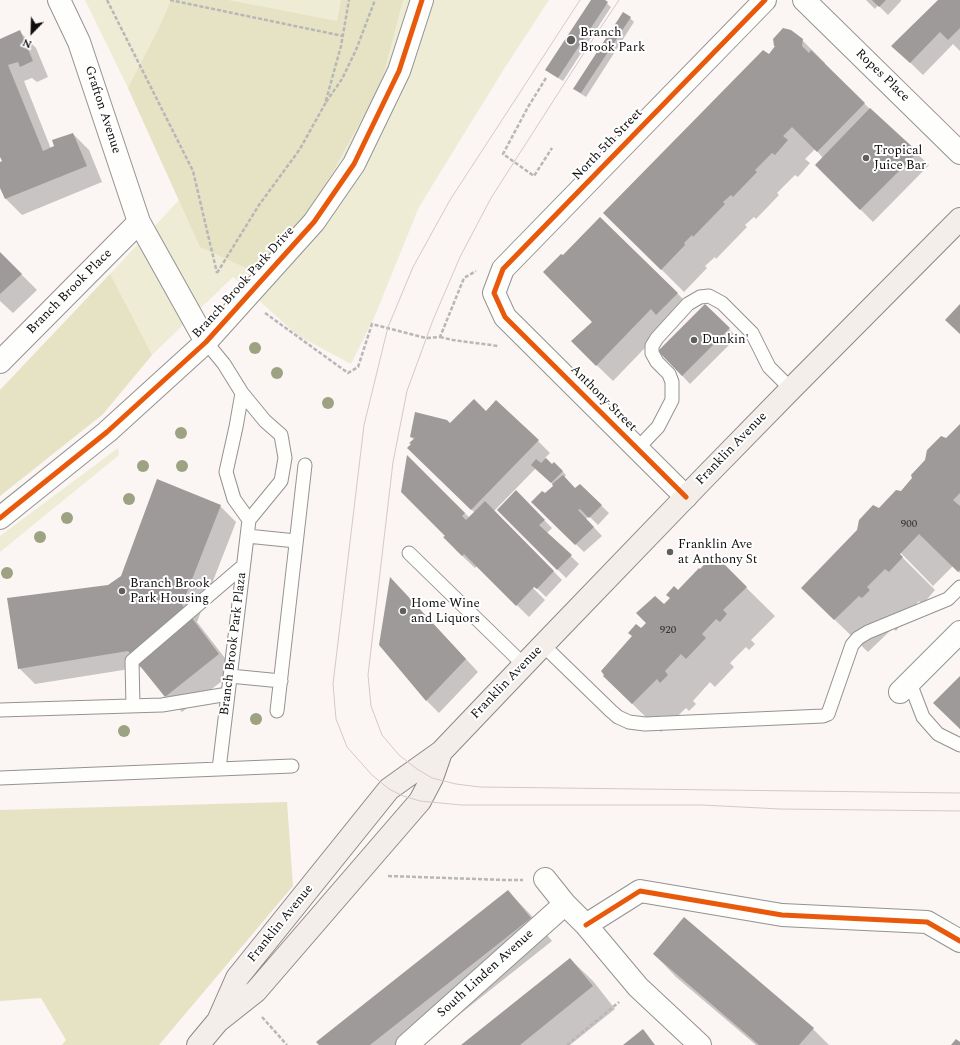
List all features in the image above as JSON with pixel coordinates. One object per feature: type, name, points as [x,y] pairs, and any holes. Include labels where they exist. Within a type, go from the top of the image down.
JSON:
[{"type":"main road","name":"Franklin Avenue","points":[[218,1021],[237,978],[389,789],[441,752],[791,389],[960,219]]},
{"type":"main road","name":"Franklin Avenue","points":[[198,1045],[218,1021],[256,991],[420,801],[432,778],[441,752]]},
{"type":"street","name":"Grafton Avenue","points":[[59,0],[79,42],[139,222],[206,342]]},
{"type":"street","name":"Branch Brook Park Drive","points":[[0,518],[107,432],[206,342],[314,222],[354,164],[399,72],[422,0]]},
{"type":"street","name":"North 5th Street","points":[[505,317],[494,293],[503,269],[765,0]]},
{"type":"street","name":"Ropes Place","points":[[804,0],[960,153]]},
{"type":"street","name":"Branch Brook Place","points":[[0,362],[139,222]]},
{"type":"street","name":"Anthony Street","points":[[505,317],[686,497]]},
{"type":"street","points":[[905,687],[960,632]]},
{"type":"street","points":[[545,879],[638,987],[700,1045]]},
{"type":"street","points":[[586,925],[640,891],[782,915],[927,922],[960,941]]},
{"type":"street","name":"South Linden Avenue","points":[[407,1045],[565,904]]},
{"type":"lane","points":[[637,449],[658,427],[672,400],[672,382],[669,374],[657,362],[652,353],[652,346],[657,338],[688,304],[700,297],[709,296],[722,303],[752,333],[769,367],[791,389]]},
{"type":"lane","points":[[206,342],[224,364],[242,393],[265,421],[281,435],[284,458],[281,481],[249,520],[234,499],[226,472],[242,393]]},
{"type":"lane","points":[[277,711],[305,465]]},
{"type":"lane","name":"Branch Brook Park Plaza","points":[[219,769],[249,520]]},
{"type":"lane","points":[[247,536],[296,541]]},
{"type":"lane","points":[[409,553],[524,665]]},
{"type":"lane","points":[[133,706],[132,661],[243,566]]},
{"type":"lane","points":[[543,645],[611,711],[618,717],[629,722],[645,724],[823,716],[828,714],[852,645],[858,638],[868,632],[948,599],[960,587]]},
{"type":"lane","points":[[230,676],[281,681]]},
{"type":"lane","points":[[905,687],[923,717],[938,734],[960,745]]},
{"type":"lane","points":[[0,710],[162,705],[228,694]]},
{"type":"lane","points":[[0,778],[292,766]]},
{"type":"path","points":[[107,0],[193,171],[217,273],[259,205],[300,149],[325,104],[342,79],[356,50],[375,0]]},
{"type":"path","points":[[170,0],[343,36]]},
{"type":"path","points":[[325,104],[341,46],[350,0]]},
{"type":"path","points":[[546,78],[528,106],[503,154],[534,176],[552,148]]},
{"type":"path","points":[[440,337],[464,278],[476,271]]},
{"type":"path","points":[[245,299],[348,373],[358,367],[372,324],[426,338],[440,337],[500,346]]},
{"type":"path","points":[[357,875],[505,880],[545,879]]},
{"type":"path","points":[[567,1045],[638,987]]},
{"type":"path","points":[[262,1017],[287,1045]]},
{"type":"shaded area","points":[[85,0],[549,0],[504,69],[419,207],[374,318],[351,364],[297,335],[233,277],[152,355],[103,414],[0,496],[0,390],[179,200],[128,88]]},
{"type":"shaded area","points":[[171,0],[228,0],[337,21],[341,0],[403,0],[381,84],[313,208],[257,273],[200,247],[128,88],[159,28]]},
{"type":"shaded area","points":[[110,274],[152,355],[103,414],[0,496],[0,390]]},
{"type":"shaded area","points":[[118,448],[119,455],[0,552],[0,536]]},
{"type":"shaded area","points":[[287,802],[293,886],[159,1045],[62,1045],[66,1040],[41,998],[0,1001],[0,810]]},
{"type":"building","points":[[591,0],[605,0],[608,2],[558,78],[545,70]]},
{"type":"building","points":[[872,0],[886,0],[879,7]]},
{"type":"building","points":[[938,0],[960,0],[960,28],[948,40],[940,32],[910,63],[891,46]]},
{"type":"building","points":[[623,12],[631,17],[581,93],[573,89]]},
{"type":"building","points":[[783,28],[791,30],[803,39],[802,46],[809,53],[811,50],[865,103],[817,152],[792,127],[783,136],[788,140],[775,155],[772,153],[755,170],[757,172],[733,197],[731,195],[723,202],[725,204],[693,237],[692,235],[684,243],[685,245],[661,270],[603,213],[763,50],[769,54],[775,46],[773,39]]},
{"type":"building","points":[[20,30],[33,61],[20,67],[18,62],[8,65],[43,151],[54,146],[52,140],[73,133],[87,166],[5,199],[0,188],[0,162],[2,161],[0,157],[0,39]]},
{"type":"building","name":"Tropical Juice Bar","points":[[870,108],[918,152],[860,210],[815,165]]},
{"type":"building","points":[[600,217],[678,293],[656,315],[651,309],[596,366],[571,341],[592,322],[543,272],[561,254],[563,255]]},
{"type":"building","points":[[0,252],[22,274],[0,294]]},
{"type":"building","name":"Dunkin'","points":[[705,304],[730,328],[682,376],[658,351]]},
{"type":"building","points":[[960,304],[960,334],[945,320]]},
{"type":"building","points":[[474,399],[486,411],[496,400],[539,440],[471,510],[407,448],[411,444],[409,443],[415,438],[410,437],[415,412],[447,420],[450,423]]},
{"type":"building","points":[[960,424],[960,493],[953,500],[960,506],[960,570],[958,572],[919,534],[900,554],[903,557],[889,572],[885,569],[867,587],[870,590],[862,598],[859,596],[834,620],[801,588],[857,530],[859,520],[873,505],[879,508],[896,490],[901,491],[912,478],[911,475],[925,460],[927,450],[941,436],[946,438]]},
{"type":"building","points":[[407,455],[465,513],[462,516],[466,520],[485,501],[554,571],[537,589],[534,587],[516,606],[464,554],[462,556],[443,537],[445,536],[401,492]]},
{"type":"building","points":[[546,458],[552,464],[554,462],[563,471],[551,483],[531,465],[536,459],[541,463]]},
{"type":"building","points":[[563,475],[575,488],[580,484],[602,505],[589,518],[580,509],[578,510],[594,527],[575,545],[531,502],[542,491],[545,493],[553,486],[552,484]]},
{"type":"building","name":"Branch Brook Park Housing","points":[[157,479],[221,505],[182,605],[219,654],[165,697],[128,651],[18,669],[7,598],[108,585],[121,576]]},
{"type":"building","points":[[516,490],[545,520],[539,525],[572,555],[557,570],[497,510]]},
{"type":"building","points":[[713,555],[717,559],[718,558],[747,587],[723,610],[727,614],[720,622],[716,619],[702,634],[706,638],[686,659],[681,654],[665,671],[668,675],[660,683],[657,679],[632,704],[603,676],[604,675],[601,671],[632,636],[628,633],[636,624],[641,628],[646,623],[636,613],[655,596],[664,604],[670,598],[666,595],[674,586],[678,590]]},
{"type":"building","name":"Home Wine and Liquors","points":[[390,577],[466,659],[426,701],[379,645]]},
{"type":"building","points":[[960,676],[960,729],[933,703]]},
{"type":"building","points":[[508,890],[531,918],[370,1045],[319,1045],[316,1042]]},
{"type":"building","points":[[684,917],[814,1028],[799,1045],[759,1045],[653,954]]},
{"type":"building","points":[[570,958],[593,986],[520,1045],[461,1045]]},
{"type":"building","points":[[643,1029],[655,1045],[623,1045]]},
{"type":"building","points":[[956,1039],[960,1042],[960,1045],[951,1045]]},
{"type":"tram line","points":[[580,0],[450,200],[413,267],[388,327],[364,425],[333,684],[336,719],[347,747],[372,775],[389,789],[403,796],[420,801],[461,805],[702,805],[780,809],[960,811]]},
{"type":"tram line","points":[[619,0],[491,198],[460,257],[433,320],[407,391],[393,462],[368,675],[371,706],[382,735],[399,755],[432,778],[456,784],[480,787],[960,793]]},
{"type":"cycle path","points":[[0,518],[107,432],[206,342],[314,222],[354,164],[399,71],[422,0]]},
{"type":"cycle path","points":[[686,497],[505,317],[494,293],[503,269],[765,0]]},
{"type":"cycle path","points":[[586,925],[640,891],[782,915],[927,922],[960,941]]},
{"type":"place","name":"Branch Brook Park","points":[[571,40]]},
{"type":"place","name":"Tropical Juice Bar","points":[[866,158]]},
{"type":"place","name":"Dunkin'","points":[[694,340]]},
{"type":"place","name":"Franklin Ave at Anthony St","points":[[670,552]]},
{"type":"place","name":"Branch Brook Park Housing","points":[[122,591]]},
{"type":"place","name":"Home Wine and Liquors","points":[[403,611]]}]
